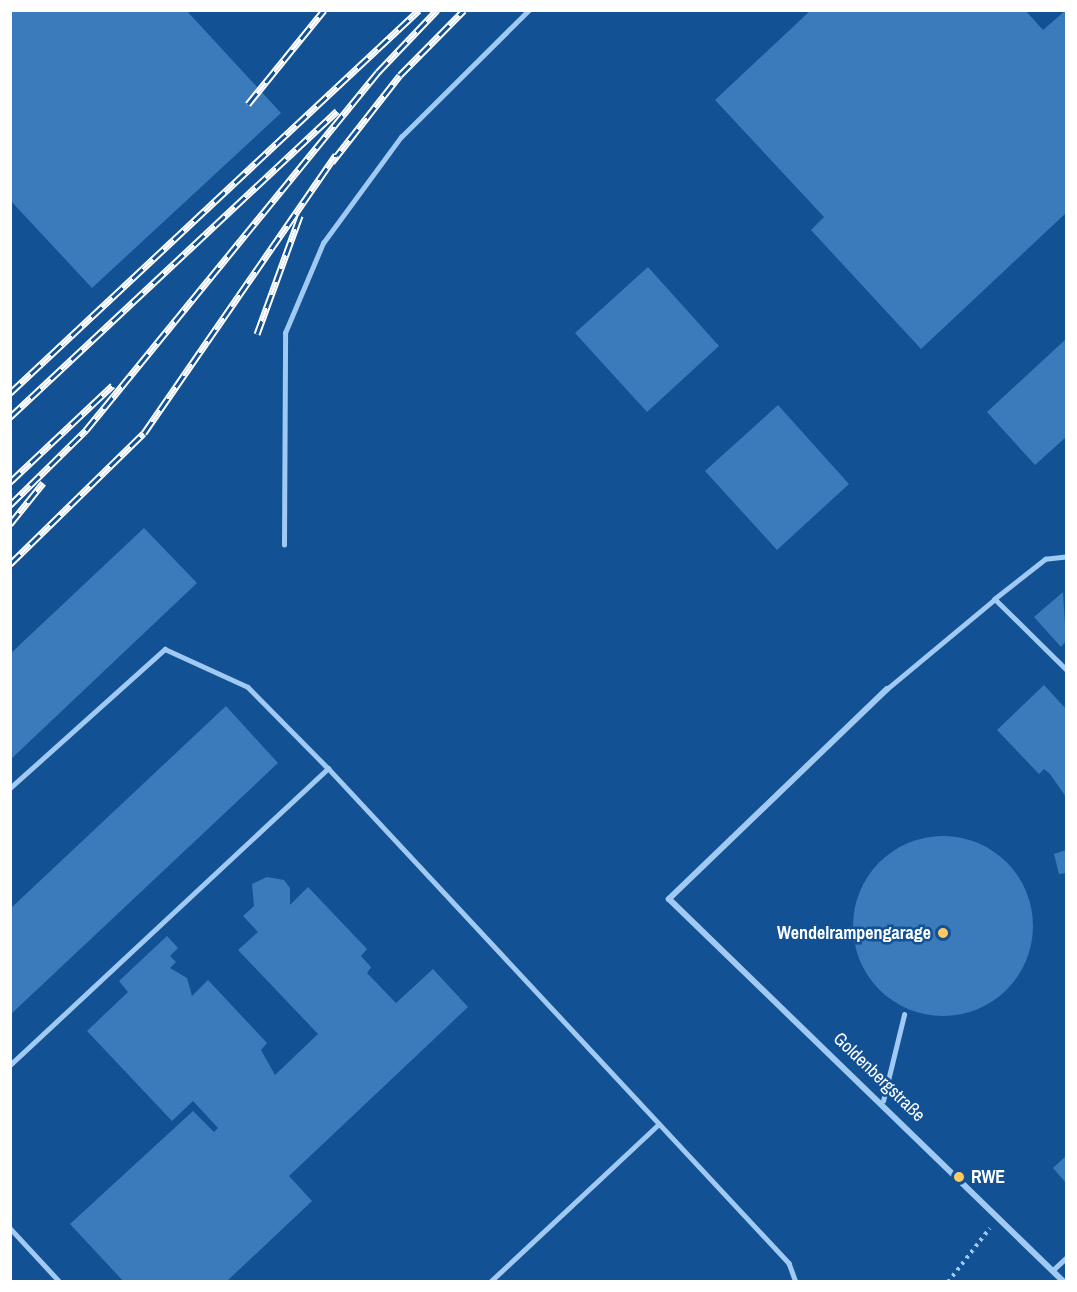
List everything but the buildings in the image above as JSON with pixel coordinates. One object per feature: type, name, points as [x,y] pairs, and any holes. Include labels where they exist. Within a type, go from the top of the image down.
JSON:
[{"type":"street","name":"Goldenbergstraße","points":[[887,689],[669,899],[883,1101],[1064,1281]]},
{"type":"lane","points":[[284,545],[285,333],[323,243],[401,137],[529,10]]},
{"type":"lane","points":[[887,689],[994,599],[1046,559],[1066,557]]},
{"type":"lane","points":[[994,599],[1066,669]]},
{"type":"lane","points":[[10,788],[165,649],[248,687],[328,768],[789,1263],[796,1281]]},
{"type":"lane","points":[[10,1065],[328,768]]},
{"type":"lane","points":[[883,1101],[904,1016]]},
{"type":"lane","points":[[490,1281],[659,1124]]},
{"type":"lane","points":[[10,1228],[60,1281]]},
{"type":"lane","points":[[1053,1270],[1066,1258]]},
{"type":"path","points":[[948,1281],[1000,1215]]},
{"type":"railway","points":[[248,104],[324,10]]},
{"type":"railway","points":[[10,393],[419,10]]},
{"type":"railway","points":[[10,505],[86,430],[378,72],[437,10]]},
{"type":"railway","points":[[332,162],[400,75],[464,10]]},
{"type":"railway","points":[[10,417],[337,111]]},
{"type":"railway","points":[[10,564],[144,433],[336,155]]},
{"type":"railway","points":[[257,334],[300,216]]},
{"type":"railway","points":[[10,482],[113,385]]},
{"type":"railway","points":[[10,524],[43,483]]},
{"type":"place","name":"Wendelrampengarage","points":[[943,933]]},
{"type":"place","name":"RWE","points":[[959,1177]]}]
